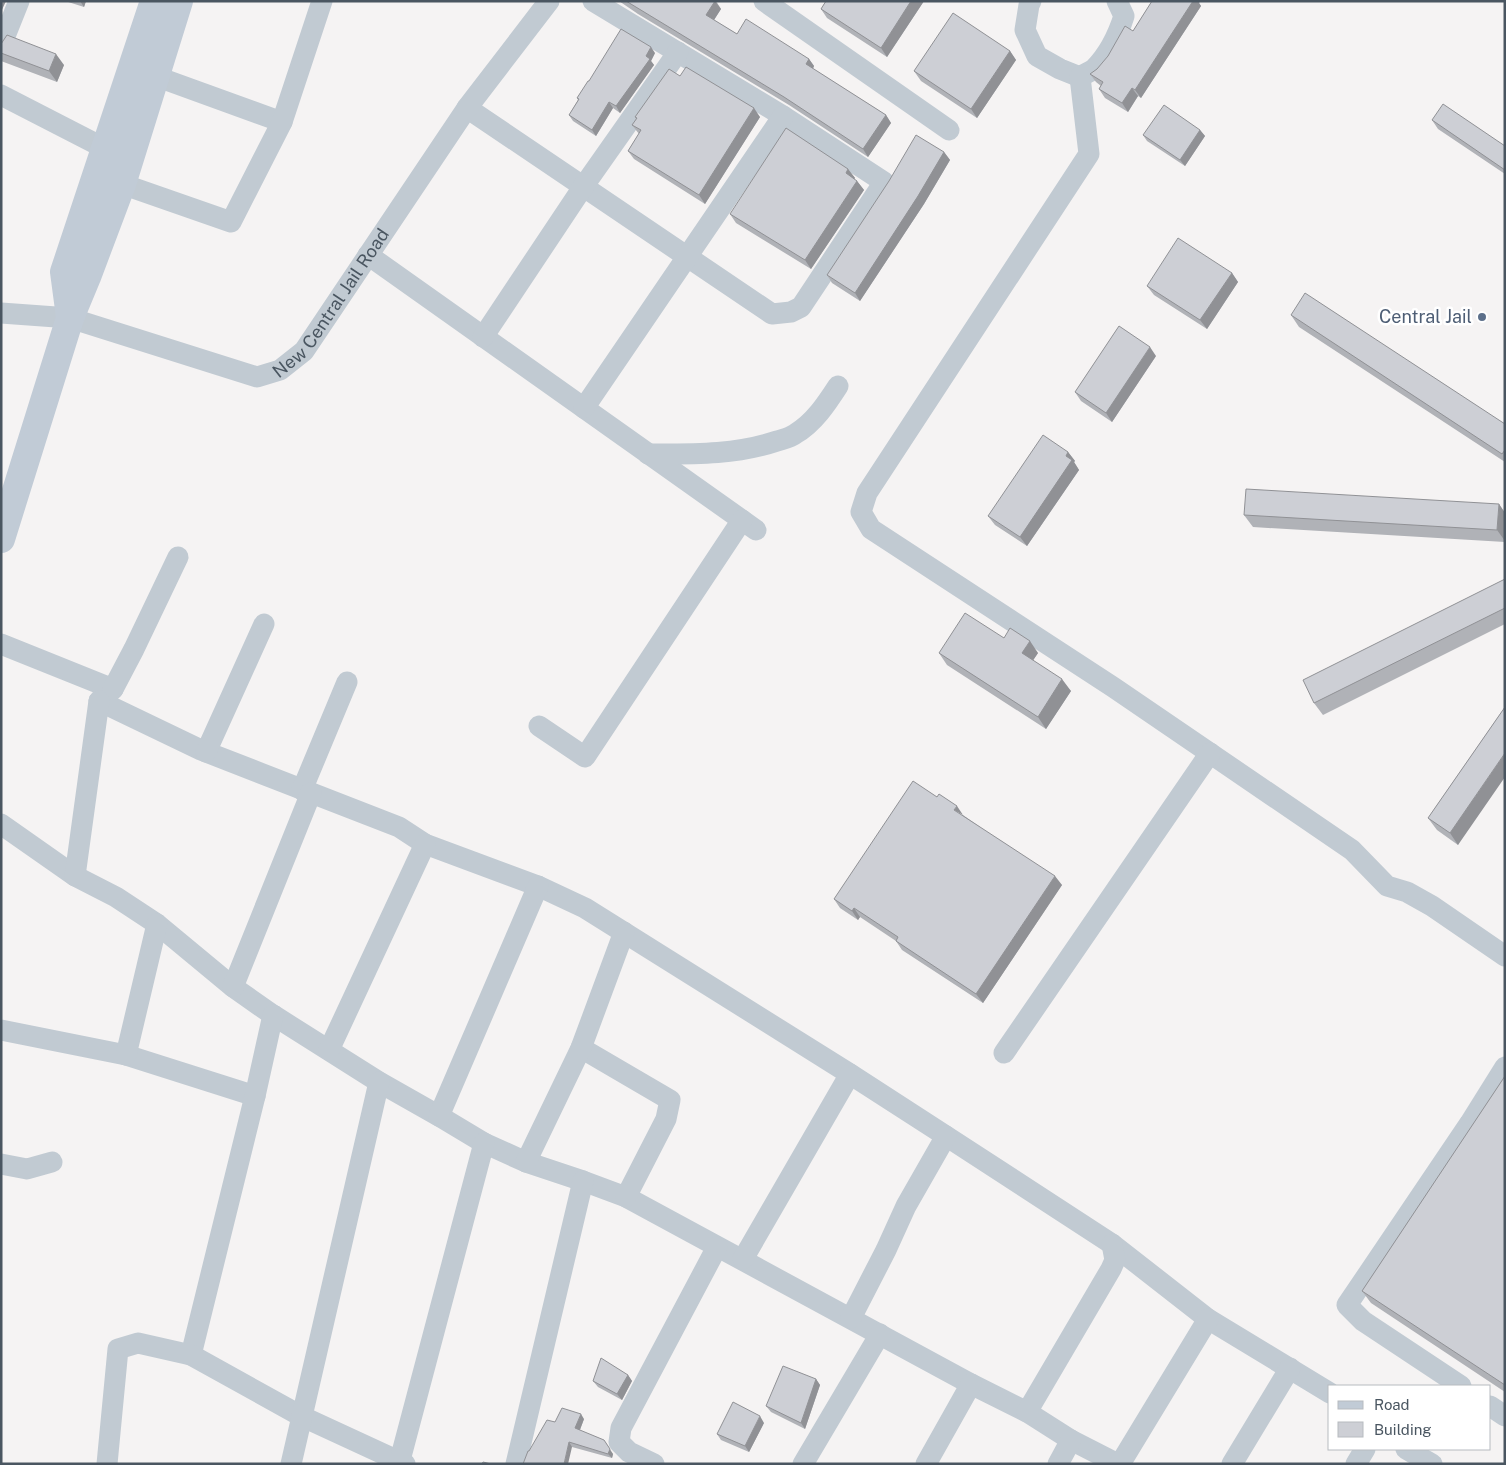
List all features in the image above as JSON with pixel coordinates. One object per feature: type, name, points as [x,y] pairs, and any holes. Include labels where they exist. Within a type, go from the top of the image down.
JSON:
[{"type":"street","points":[[1,46],[19,1]]},
{"type":"street","points":[[70,318],[64,272],[154,1]]},
{"type":"street","points":[[1,539],[70,318],[88,277],[122,184],[179,1]]},
{"type":"street","points":[[122,184],[231,222],[282,122],[322,1]]},
{"type":"street","name":"New Central Jail Road","points":[[1,313],[70,318],[256,377],[280,370],[304,351],[467,108],[549,1]]},
{"type":"street","points":[[467,108],[772,314],[791,312],[801,307],[884,182],[783,116],[593,1]]},
{"type":"street","points":[[764,1],[949,130]]},
{"type":"street","points":[[1031,1],[1025,30],[1037,56],[1060,69],[1080,77]]},
{"type":"street","points":[[1080,77],[1093,70],[1106,54],[1124,16],[1124,3]]},
{"type":"street","points":[[483,337],[678,52]]},
{"type":"street","points":[[155,76],[282,122]]},
{"type":"street","points":[[1080,77],[1089,154],[867,493],[861,512],[871,529],[1114,687],[1352,850],[1387,886],[1407,892],[1432,906],[1505,956]]},
{"type":"street","points":[[1,95],[106,149]]},
{"type":"street","points":[[584,408],[783,116]]},
{"type":"street","points":[[368,255],[749,525],[585,757],[539,726]]},
{"type":"street","points":[[648,454],[704,454],[729,451],[767,444],[795,435],[816,417],[838,386]]},
{"type":"street","points":[[75,876],[106,695],[134,649],[178,557]]},
{"type":"street","points":[[206,752],[264,624]]},
{"type":"street","points":[[1,644],[106,695],[206,752],[399,827],[425,844],[538,886],[585,908],[850,1074],[1112,1244],[1208,1319],[1328,1392]]},
{"type":"street","points":[[234,987],[346,682]]},
{"type":"street","points":[[1004,1053],[1210,753]]},
{"type":"street","points":[[1,824],[75,876],[116,897],[157,924],[234,987],[273,1015],[379,1082],[484,1143],[526,1162],[626,1197],[971,1384],[1027,1412],[1072,1440],[1119,1464],[1208,1319]]},
{"type":"street","points":[[329,1050],[425,844]]},
{"type":"street","points":[[439,1116],[538,886]]},
{"type":"street","points":[[126,1055],[157,924]]},
{"type":"street","points":[[526,1162],[580,1048],[624,932]]},
{"type":"street","points":[[192,1355],[273,1015]]},
{"type":"street","points":[[1,1030],[126,1055],[255,1096]]},
{"type":"street","points":[[580,1048],[670,1100],[666,1119],[626,1197]]},
{"type":"street","points":[[1459,1385],[1363,1321],[1347,1304],[1470,1123],[1505,1067]]},
{"type":"street","points":[[743,1259],[850,1074]]},
{"type":"street","points":[[291,1464],[379,1082]]},
{"type":"street","points":[[851,1318],[906,1206],[946,1136]]},
{"type":"street","points":[[107,1464],[118,1349],[138,1343],[192,1355],[301,1416],[401,1463],[484,1143]]},
{"type":"street","points":[[1,1164],[27,1170],[52,1162]]},
{"type":"street","points":[[516,1464],[583,1181]]},
{"type":"street","points":[[1027,1412],[1111,1269],[1115,1260],[1112,1244]]},
{"type":"street","points":[[654,1464],[629,1452],[620,1442],[621,1428],[718,1247]]},
{"type":"street","points":[[803,1464],[880,1334]]},
{"type":"street","points":[[1232,1464],[1290,1368]]},
{"type":"street","points":[[926,1464],[971,1384]]},
{"type":"street","points":[[1491,1407],[1505,1416]]},
{"type":"street","points":[[1058,1464],[1072,1440]]},
{"type":"street","points":[[1356,1464],[1364,1450]]},
{"type":"street","points":[[1408,1450],[1432,1464]]},
{"type":"building","points":[[626,1],[715,1],[706,15],[737,34],[746,19],[809,59],[806,64],[886,115],[863,149],[784,97]]},
{"type":"building","points":[[826,1],[911,1],[881,48],[821,9]]},
{"type":"building","points":[[1152,1],[1193,1],[1135,90],[1132,88],[1122,103],[1099,89],[1103,82],[1090,74],[1108,56],[1125,26],[1133,31]]},
{"type":"building","points":[[953,13],[1010,51],[971,109],[914,71]]},
{"type":"building","points":[[621,29],[651,47],[646,56],[650,59],[616,106],[609,102],[592,130],[569,115],[579,99],[577,98]]},
{"type":"building","points":[[7,35],[56,54],[49,71],[1,53],[1,44]]},
{"type":"building","points":[[686,67],[754,108],[699,195],[628,151],[641,130],[632,125],[637,118],[635,117],[669,69],[680,76]]},
{"type":"building","points":[[1443,104],[1505,146],[1505,170],[1432,120]]},
{"type":"building","points":[[1164,105],[1200,130],[1180,160],[1143,135]]},
{"type":"building","points":[[786,128],[848,169],[846,173],[857,181],[805,260],[730,214]]},
{"type":"building","points":[[916,135],[944,152],[855,293],[827,275],[889,181]]},
{"type":"building","points":[[1178,238],[1232,273],[1200,320],[1147,286]]},
{"type":"building","points":[[1305,293],[1505,424],[1505,450],[1502,454],[1291,315]]},
{"type":"building","points":[[1119,326],[1150,347],[1106,413],[1075,392]]},
{"type":"building","points":[[1043,435],[1068,452],[1066,456],[1072,460],[1020,537],[988,516]]},
{"type":"building","points":[[1246,489],[1499,504],[1497,530],[1244,515]]},
{"type":"building","points":[[1505,579],[1505,608],[1314,703],[1303,680]]},
{"type":"building","points":[[965,613],[1004,638],[1010,628],[1030,641],[1022,653],[1062,679],[1038,717],[939,653]]},
{"type":"building","points":[[1505,707],[1505,753],[1450,833],[1428,818]]},
{"type":"building","points":[[913,781],[937,797],[939,794],[957,806],[954,810],[1055,876],[976,994],[896,941],[898,937],[854,908],[852,911],[834,899]]},
{"type":"building","points":[[1505,1076],[1505,1385],[1362,1291]]},
{"type":"building","points":[[601,1358],[628,1375],[617,1394],[593,1381]]},
{"type":"building","points":[[783,1366],[816,1379],[801,1423],[766,1406]]},
{"type":"building","points":[[733,1402],[760,1416],[745,1446],[717,1434]]},
{"type":"building","points":[[562,1408],[581,1414],[575,1428],[604,1440],[610,1449],[608,1454],[569,1442],[564,1464],[523,1464],[528,1451],[547,1420],[555,1422]]},
{"type":"place","name":"Central Jail","points":[[1482,317]]}]
